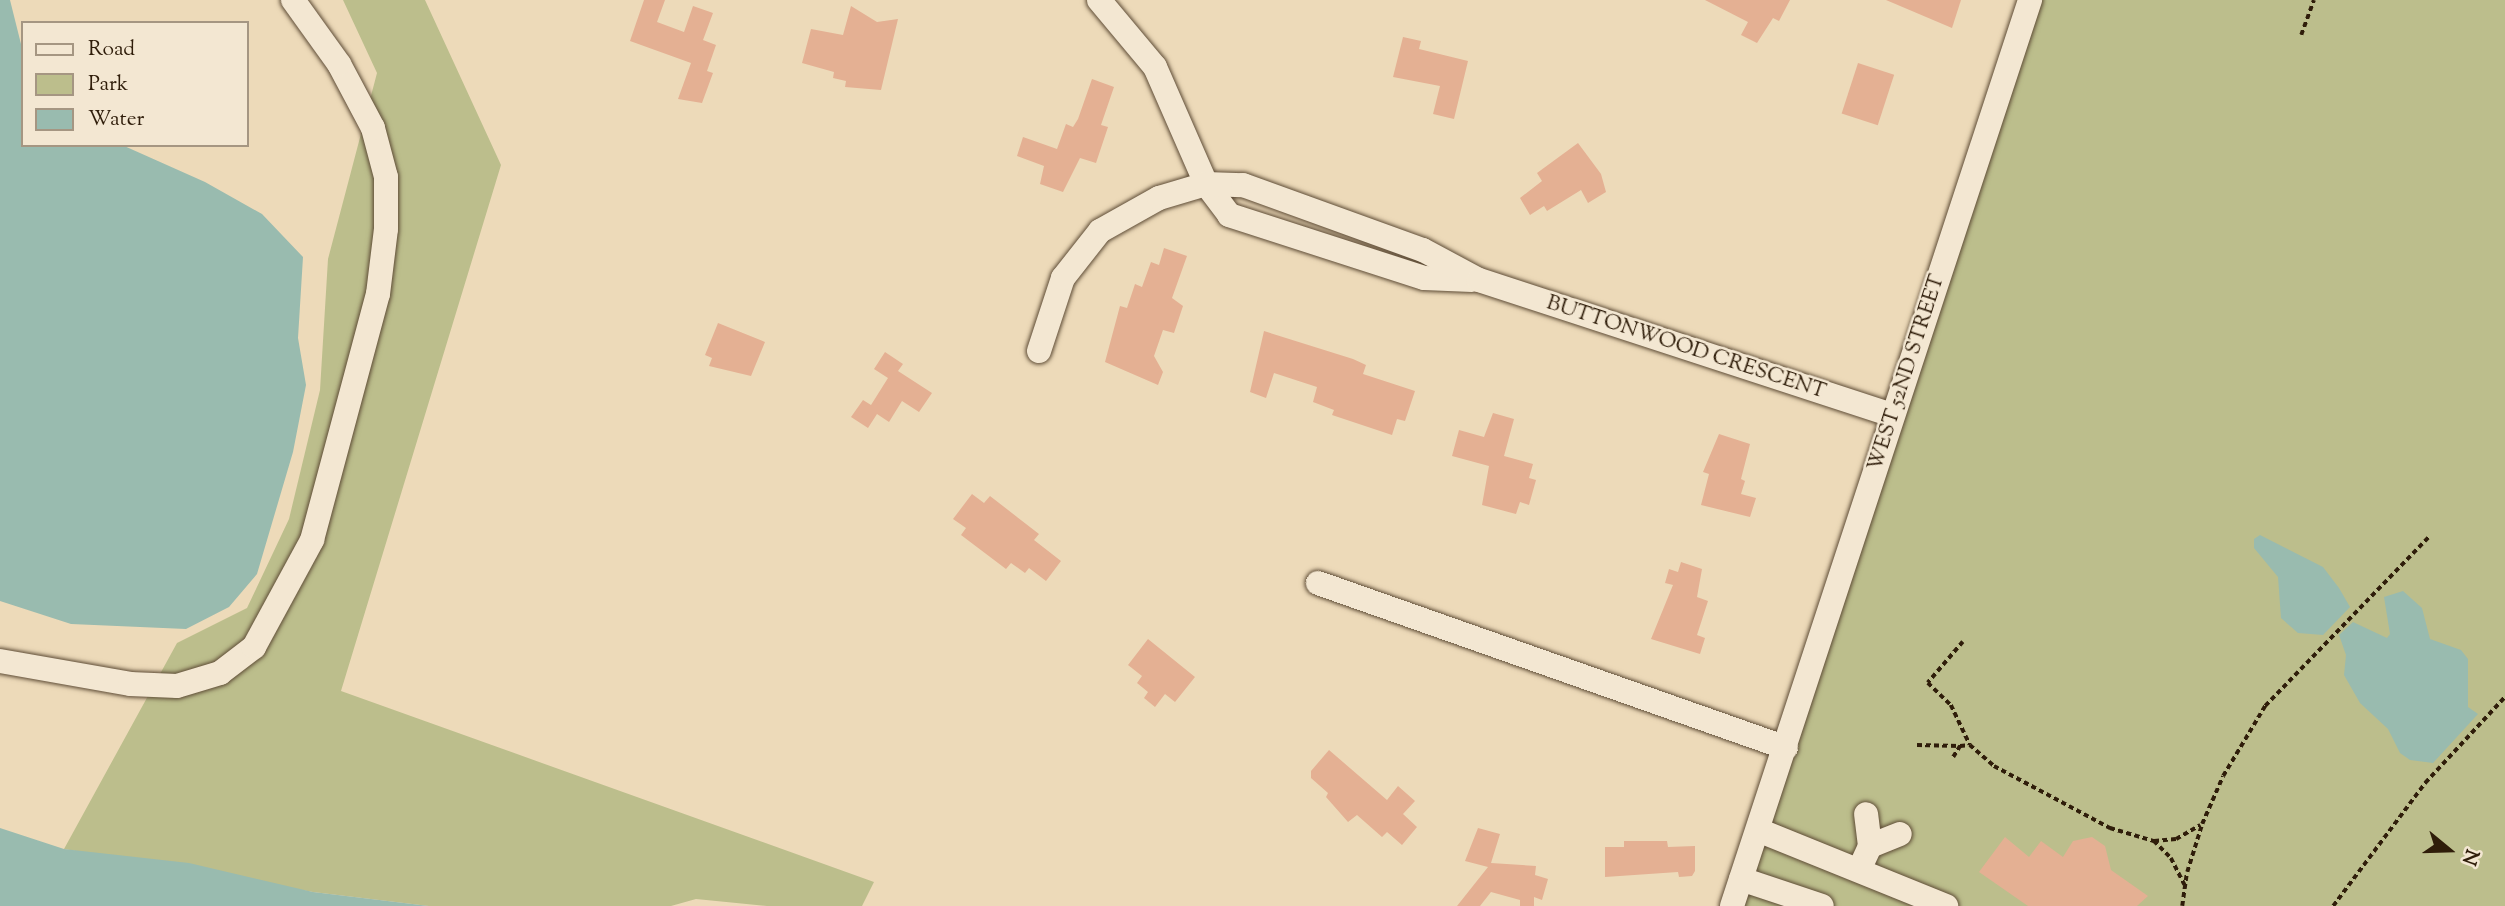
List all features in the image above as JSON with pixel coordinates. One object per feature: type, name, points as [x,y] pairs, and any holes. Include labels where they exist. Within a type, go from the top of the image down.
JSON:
[{"type":"street","points":[[0,661],[130,684],[177,686],[220,673],[254,647],[312,540],[378,294],[386,229],[386,177],[373,128],[339,64],[293,0]]},
{"type":"street","points":[[1039,351],[1063,278],[1094,237],[1135,208],[1206,184],[1155,67],[1099,0]]},
{"type":"street","name":"WEST 52ND STREET","points":[[1732,906],[2030,0]]},
{"type":"street","name":"BUTTONWOOD CRESCENT","points":[[1206,184],[1243,185],[1423,250],[1479,280],[1893,415]]},
{"type":"street","points":[[1318,583],[1786,748]]},
{"type":"street","points":[[1859,870],[1870,846],[1866,814]]},
{"type":"street","points":[[1758,830],[1946,906]]},
{"type":"street","points":[[1870,846],[1900,834]]},
{"type":"street","points":[[1741,878],[1822,906]]},
{"type":"path","points":[[2301,35],[2314,0]]},
{"type":"path","points":[[2182,906],[2202,824],[2223,776],[2265,706],[2430,536]]},
{"type":"path","points":[[1964,642],[1928,683],[1951,705],[1970,745],[1994,766],[2110,828],[2154,841],[2176,839],[2202,824]]},
{"type":"path","points":[[2333,906],[2425,783],[2505,697]]},
{"type":"path","points":[[1917,745],[1970,745]]},
{"type":"path","points":[[1954,757],[1960,746]]},
{"type":"path","points":[[2154,841],[2171,858],[2185,885]]},
{"type":"green space","points":[[343,0],[425,0],[501,165],[341,691],[874,882],[862,906],[767,906],[696,899],[671,906],[429,906],[313,892],[64,849],[177,643],[247,608],[289,519],[320,390],[328,259],[377,73]]},
{"type":"green space","points":[[2041,0],[2505,0],[2505,906],[1740,906]]},
{"type":"water","points":[[0,0],[10,0],[21,44],[21,147],[126,147],[205,182],[262,214],[303,257],[298,338],[306,385],[293,452],[257,574],[229,607],[186,629],[71,624],[0,601]]},
{"type":"water","points":[[2260,535],[2323,567],[2339,588],[2350,607],[2323,635],[2298,633],[2281,618],[2278,577],[2254,548],[2254,539]]},
{"type":"water","points":[[2403,591],[2422,608],[2430,639],[2461,650],[2468,659],[2468,707],[2478,714],[2433,763],[2410,760],[2400,753],[2388,729],[2360,703],[2344,675],[2346,655],[2339,635],[2353,622],[2387,638],[2390,634],[2384,597]]},
{"type":"water","points":[[0,828],[64,849],[189,863],[313,892],[429,906],[0,906]]},
{"type":"building","points":[[644,0],[665,0],[657,22],[684,32],[693,6],[713,13],[703,40],[716,45],[707,71],[713,73],[702,103],[678,99],[691,63],[630,41]]},
{"type":"building","points":[[1705,0],[1790,0],[1779,21],[1773,18],[1757,43],[1741,35],[1748,22]]},
{"type":"building","points":[[1886,0],[1961,0],[1952,28]]},
{"type":"building","points":[[851,6],[877,22],[898,19],[881,90],[845,87],[846,81],[833,78],[834,72],[802,63],[811,29],[843,35]]},
{"type":"building","points":[[1403,37],[1421,41],[1419,49],[1468,61],[1454,119],[1433,114],[1440,86],[1393,77]]},
{"type":"building","points":[[1858,63],[1894,75],[1878,125],[1842,113]]},
{"type":"building","points":[[1092,79],[1114,87],[1101,125],[1108,127],[1096,163],[1080,158],[1063,192],[1040,184],[1044,166],[1017,156],[1023,137],[1057,149],[1066,124],[1073,127],[1078,119]]},
{"type":"building","points":[[1578,143],[1601,174],[1606,192],[1588,203],[1581,190],[1547,211],[1544,206],[1530,215],[1520,198],[1542,181],[1537,173]]},
{"type":"building","points":[[1164,248],[1187,256],[1172,298],[1183,306],[1174,333],[1163,330],[1154,356],[1163,372],[1158,385],[1105,362],[1120,306],[1127,308],[1135,284],[1142,287],[1151,262],[1159,265]]},
{"type":"building","points":[[718,323],[765,342],[751,376],[709,366],[712,358],[705,355]]},
{"type":"building","points":[[1264,331],[1353,359],[1366,365],[1363,374],[1415,391],[1405,421],[1397,419],[1392,435],[1332,415],[1334,410],[1313,402],[1317,387],[1274,373],[1266,398],[1250,392]]},
{"type":"building","points":[[885,352],[903,364],[898,371],[932,393],[919,412],[902,401],[889,422],[877,414],[868,428],[851,417],[863,400],[871,405],[888,378],[874,369]]},
{"type":"building","points":[[1493,413],[1514,419],[1504,456],[1533,464],[1529,478],[1536,480],[1529,505],[1520,502],[1516,514],[1482,505],[1489,466],[1452,456],[1459,430],[1484,437]]},
{"type":"building","points":[[1719,434],[1750,444],[1741,479],[1745,481],[1741,494],[1756,498],[1750,517],[1701,505],[1709,474],[1703,472]]},
{"type":"building","points":[[972,494],[984,503],[990,496],[1039,534],[1034,540],[1061,561],[1046,581],[1029,568],[1025,573],[1011,563],[1006,569],[961,535],[966,528],[953,519]]},
{"type":"building","points":[[1681,562],[1702,569],[1697,597],[1708,601],[1697,635],[1705,638],[1700,654],[1651,639],[1673,585],[1665,583],[1669,569],[1678,572]]},
{"type":"building","points":[[1148,639],[1195,677],[1175,702],[1165,694],[1155,707],[1144,698],[1148,692],[1137,683],[1142,676],[1128,665]]},
{"type":"building","points":[[1329,750],[1387,800],[1398,786],[1415,801],[1403,814],[1417,827],[1402,845],[1387,832],[1382,837],[1357,815],[1348,822],[1326,797],[1328,793],[1311,778],[1311,771]]},
{"type":"building","points":[[1478,828],[1500,834],[1491,863],[1536,866],[1535,875],[1548,879],[1542,900],[1534,897],[1534,906],[1520,906],[1520,900],[1491,892],[1480,906],[1457,906],[1488,867],[1465,861]]},
{"type":"building","points":[[2005,837],[2029,857],[2041,841],[2063,857],[2073,841],[2092,837],[2105,846],[2111,870],[2148,896],[2137,906],[2028,906],[1979,872]]},
{"type":"building","points":[[1624,841],[1667,841],[1668,847],[1695,846],[1695,871],[1692,876],[1679,877],[1678,872],[1605,877],[1605,847],[1624,847]]}]
